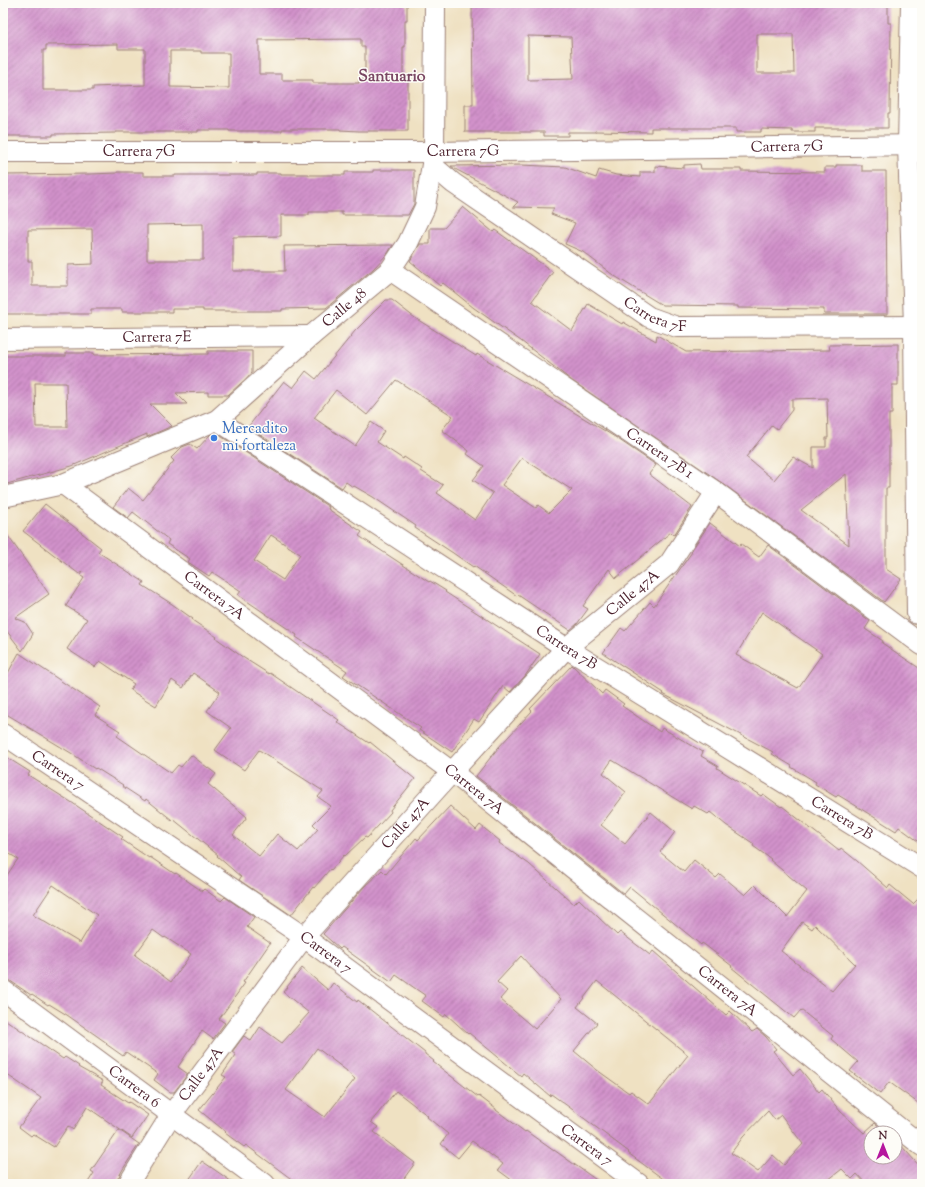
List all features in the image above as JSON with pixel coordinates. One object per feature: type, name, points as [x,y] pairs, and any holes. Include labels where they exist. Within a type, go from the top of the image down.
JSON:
[{"type":"street","name":"Calle 48","points":[[63,484],[217,420],[311,336],[390,270],[408,243],[425,207],[432,158],[435,3]]},
{"type":"street","points":[[904,632],[919,610],[918,326],[911,3]]},
{"type":"street","name":"Carrera 7G","points":[[3,152],[432,158],[915,145]]},
{"type":"street","name":"Carrera 7F","points":[[432,158],[453,183],[649,317],[677,327],[918,326]]},
{"type":"street","name":"Carrera 7B 1","points":[[390,270],[716,492],[922,645]]},
{"type":"street","name":"Carrera 7E","points":[[3,340],[311,336]]},
{"type":"street","name":"Carrera 7B","points":[[217,420],[566,648],[922,868]]},
{"type":"street","points":[[3,497],[63,484]]},
{"type":"street","name":"Carrera 7A","points":[[63,484],[452,772],[922,1146]]},
{"type":"street","name":"Calle 47A","points":[[128,1184],[171,1115],[304,937],[566,648],[669,564],[716,492]]},
{"type":"street","name":"Carrera 7","points":[[3,734],[304,937],[639,1184]]},
{"type":"street","name":"Carrera 6","points":[[3,990],[265,1184]]},
{"type":"building","points":[[3,3],[407,3],[407,20],[405,20],[405,47],[403,47],[403,79],[408,79],[408,131],[359,131],[340,129],[282,129],[282,131],[198,130],[198,132],[116,132],[53,134],[53,136],[3,136]],"holes":[[[361,39],[361,47],[365,47],[365,79],[359,79],[359,83],[313,83],[313,80],[282,80],[282,74],[259,74],[259,40]],[[118,44],[118,49],[145,49],[145,85],[93,87],[93,90],[43,90],[43,50],[46,50],[46,45]],[[170,51],[229,53],[229,88],[170,87]]]},
{"type":"building","points":[[472,3],[888,3],[888,23],[891,23],[890,113],[888,113],[888,128],[815,128],[815,132],[792,132],[792,130],[761,129],[761,132],[736,132],[736,128],[651,128],[651,132],[568,132],[568,136],[544,136],[544,132],[465,132],[465,105],[473,105]],"holes":[[[757,34],[793,34],[794,73],[757,73]],[[528,36],[571,37],[573,79],[528,80]]]},
{"type":"building","points":[[700,164],[701,169],[741,169],[741,171],[825,172],[825,167],[836,167],[836,165],[862,165],[862,171],[886,171],[887,314],[824,314],[824,309],[662,305],[613,275],[583,252],[565,244],[575,223],[551,214],[554,208],[513,207],[518,202],[451,166],[521,165],[565,167],[596,178],[599,170],[616,175],[640,177],[640,172],[655,172],[655,166],[684,168],[684,165]]},
{"type":"building","points":[[373,170],[414,170],[414,204],[408,215],[342,215],[342,212],[309,212],[309,215],[281,215],[281,236],[233,237],[233,271],[285,271],[284,246],[393,245],[388,253],[373,269],[326,308],[282,309],[282,311],[203,311],[203,309],[172,309],[172,312],[122,312],[122,309],[91,309],[91,314],[3,314],[3,175],[143,172],[143,176],[257,175],[257,173],[345,175],[345,172],[373,172]],"holes":[[[203,224],[203,260],[147,260],[147,225]],[[92,229],[93,264],[68,265],[68,286],[32,286],[32,261],[28,261],[28,230]]]},
{"type":"building","points":[[463,207],[493,232],[495,230],[553,272],[532,301],[572,331],[588,304],[622,324],[623,322],[656,341],[657,335],[686,352],[830,350],[829,345],[898,344],[898,385],[892,385],[892,414],[889,414],[889,488],[886,488],[886,569],[901,579],[884,602],[722,483],[571,380],[521,341],[474,308],[443,283],[440,286],[410,261],[420,244],[430,244],[430,228],[444,228]],"holes":[[[827,398],[828,438],[826,438],[826,447],[813,447],[813,468],[793,457],[774,480],[746,457],[772,425],[777,429],[792,410],[792,399]],[[846,474],[849,545],[801,510]]]},
{"type":"building","points":[[386,300],[392,300],[415,318],[476,356],[477,354],[615,437],[656,465],[649,474],[692,507],[674,535],[671,532],[616,578],[609,569],[583,606],[588,609],[577,624],[570,630],[415,528],[416,526],[373,497],[346,482],[342,488],[248,427],[284,381],[293,388],[306,371],[316,379],[355,331]],"holes":[[[396,380],[453,416],[442,430],[469,451],[467,454],[484,466],[473,480],[493,493],[475,520],[437,493],[443,485],[421,471],[422,469],[404,457],[403,459],[377,442],[384,431],[371,422],[355,446],[314,418],[336,390],[367,415]],[[522,458],[572,490],[549,513],[538,505],[536,508],[502,485]]]},
{"type":"building","points":[[208,351],[252,351],[252,373],[228,395],[208,395],[208,392],[176,393],[187,404],[150,404],[172,426],[147,437],[147,434],[72,466],[3,485],[3,356],[66,356],[66,353],[94,353],[94,355],[208,354]],"holes":[[[35,383],[66,383],[67,427],[36,427]]]},
{"type":"building","points":[[216,433],[329,507],[328,509],[362,532],[359,536],[429,582],[430,581],[446,591],[445,592],[540,654],[525,676],[510,692],[503,686],[479,722],[474,719],[452,752],[419,730],[421,728],[343,676],[347,671],[296,637],[297,635],[238,595],[241,591],[212,572],[209,576],[188,562],[190,559],[167,544],[169,540],[133,512],[128,518],[113,507],[128,488],[143,500],[174,461],[171,458],[182,447],[190,444],[197,449],[210,435]],"holes":[[[271,535],[300,554],[283,580],[254,561]]]},
{"type":"building","points":[[45,504],[101,548],[98,552],[144,582],[142,585],[193,619],[192,620],[244,658],[269,674],[270,673],[339,720],[337,722],[369,743],[370,742],[415,779],[390,810],[391,812],[367,838],[365,837],[345,856],[344,855],[331,870],[330,869],[314,888],[313,887],[291,915],[239,880],[241,877],[217,856],[218,855],[146,799],[145,801],[96,768],[95,769],[3,712],[3,670],[8,673],[19,653],[100,707],[95,715],[120,731],[117,736],[171,773],[178,765],[181,767],[191,755],[216,774],[208,784],[247,817],[233,835],[259,856],[277,834],[298,851],[318,829],[313,824],[331,806],[318,797],[323,791],[259,750],[244,770],[215,750],[231,728],[207,711],[220,692],[193,673],[183,688],[172,680],[156,706],[130,690],[134,684],[100,661],[95,667],[67,649],[87,619],[66,606],[84,578],[81,576],[83,571],[79,574],[23,531]]},
{"type":"building","points":[[710,523],[740,546],[741,544],[759,557],[768,545],[870,621],[865,629],[883,641],[882,643],[922,670],[922,844],[899,827],[896,831],[838,795],[836,797],[815,784],[816,782],[772,754],[773,752],[663,694],[664,693],[603,653],[621,628],[625,631],[650,602],[654,606],[692,552],[691,551]],"holes":[[[762,612],[822,654],[798,688],[736,655]]]},
{"type":"building","points":[[3,529],[49,594],[15,618],[25,622],[33,634],[22,651],[3,626]]},
{"type":"building","points":[[572,665],[602,694],[605,690],[624,704],[622,706],[660,732],[662,728],[703,752],[701,756],[718,766],[717,768],[761,796],[763,794],[781,807],[782,806],[839,851],[841,848],[888,888],[890,885],[913,904],[922,895],[922,1106],[889,1082],[880,1094],[850,1071],[858,1062],[831,1039],[833,1036],[801,1010],[794,1018],[731,967],[732,966],[705,945],[702,943],[701,945],[630,887],[624,894],[476,776],[498,748],[532,711],[530,709]],"holes":[[[612,760],[692,809],[694,806],[708,814],[710,812],[754,844],[753,846],[771,859],[770,860],[807,891],[787,917],[755,885],[745,895],[720,874],[716,878],[694,860],[684,872],[660,852],[675,832],[651,812],[625,844],[601,825],[626,792],[603,773]],[[802,922],[812,929],[815,925],[855,964],[832,991],[781,951]]]},
{"type":"building","points":[[3,755],[30,772],[28,775],[123,837],[121,839],[149,858],[150,857],[175,874],[176,873],[202,891],[204,889],[221,901],[225,897],[254,917],[247,927],[270,943],[243,982],[245,983],[219,1019],[225,1023],[213,1039],[202,1031],[178,1067],[188,1074],[174,1092],[170,1092],[154,1080],[158,1074],[126,1052],[123,1056],[67,1015],[49,1004],[48,1005],[32,994],[31,995],[3,976],[3,881],[18,859],[3,850]],"holes":[[[53,885],[97,915],[80,943],[33,915]],[[153,930],[191,954],[171,982],[135,955]]]},
{"type":"building","points":[[450,806],[476,830],[480,825],[500,841],[499,843],[529,864],[574,904],[579,899],[617,935],[620,932],[650,955],[653,951],[726,1015],[730,1011],[752,1032],[757,1029],[776,1049],[773,1051],[793,1075],[800,1069],[819,1092],[822,1089],[840,1111],[863,1132],[863,1165],[903,1165],[903,1148],[922,1169],[922,1184],[866,1184],[857,1174],[852,1179],[842,1169],[823,1184],[670,1184],[569,1107],[551,1094],[550,1096],[523,1073],[521,1076],[469,1033],[468,1034],[446,1014],[444,1017],[422,1001],[426,996],[396,975],[391,982],[342,947],[340,949],[323,934],[364,887],[382,870],[386,874],[416,838],[418,840]],"holes":[[[521,956],[561,999],[535,1029],[500,999],[507,991],[497,982]],[[597,981],[688,1055],[649,1104],[631,1091],[629,1093],[574,1051],[597,1023],[577,1007]],[[768,1111],[775,1120],[781,1115],[803,1144],[784,1165],[773,1155],[758,1172],[731,1153],[743,1137]]]},
{"type":"building","points":[[302,968],[328,990],[333,983],[357,1002],[358,1000],[478,1097],[479,1096],[525,1132],[526,1131],[602,1184],[517,1184],[498,1170],[503,1164],[472,1141],[458,1158],[441,1144],[448,1134],[396,1091],[371,1122],[378,1127],[374,1132],[415,1163],[400,1184],[298,1184],[246,1145],[244,1147],[225,1133],[226,1132],[199,1110],[226,1077],[222,1075],[236,1055],[232,1052],[244,1036],[251,1041],[260,1027],[282,1043],[309,1013],[283,992]],"holes":[[[317,1048],[355,1079],[325,1117],[286,1090]]]},
{"type":"building","points":[[3,1018],[63,1059],[65,1057],[79,1066],[78,1067],[103,1081],[101,1085],[148,1115],[132,1138],[87,1107],[73,1130],[68,1126],[54,1147],[33,1134],[31,1136],[19,1127],[41,1098],[3,1072]]},
{"type":"building","points":[[119,1130],[139,1144],[118,1178],[117,1184],[87,1184],[94,1173],[91,1171]]},
{"type":"building","points":[[202,1161],[235,1184],[186,1184]]},
{"type":"place","name":"Mercadito mi fortaleza","points":[[214,438]]},
{"type":"district","name":"Santuario","points":[[392,77]]}]
